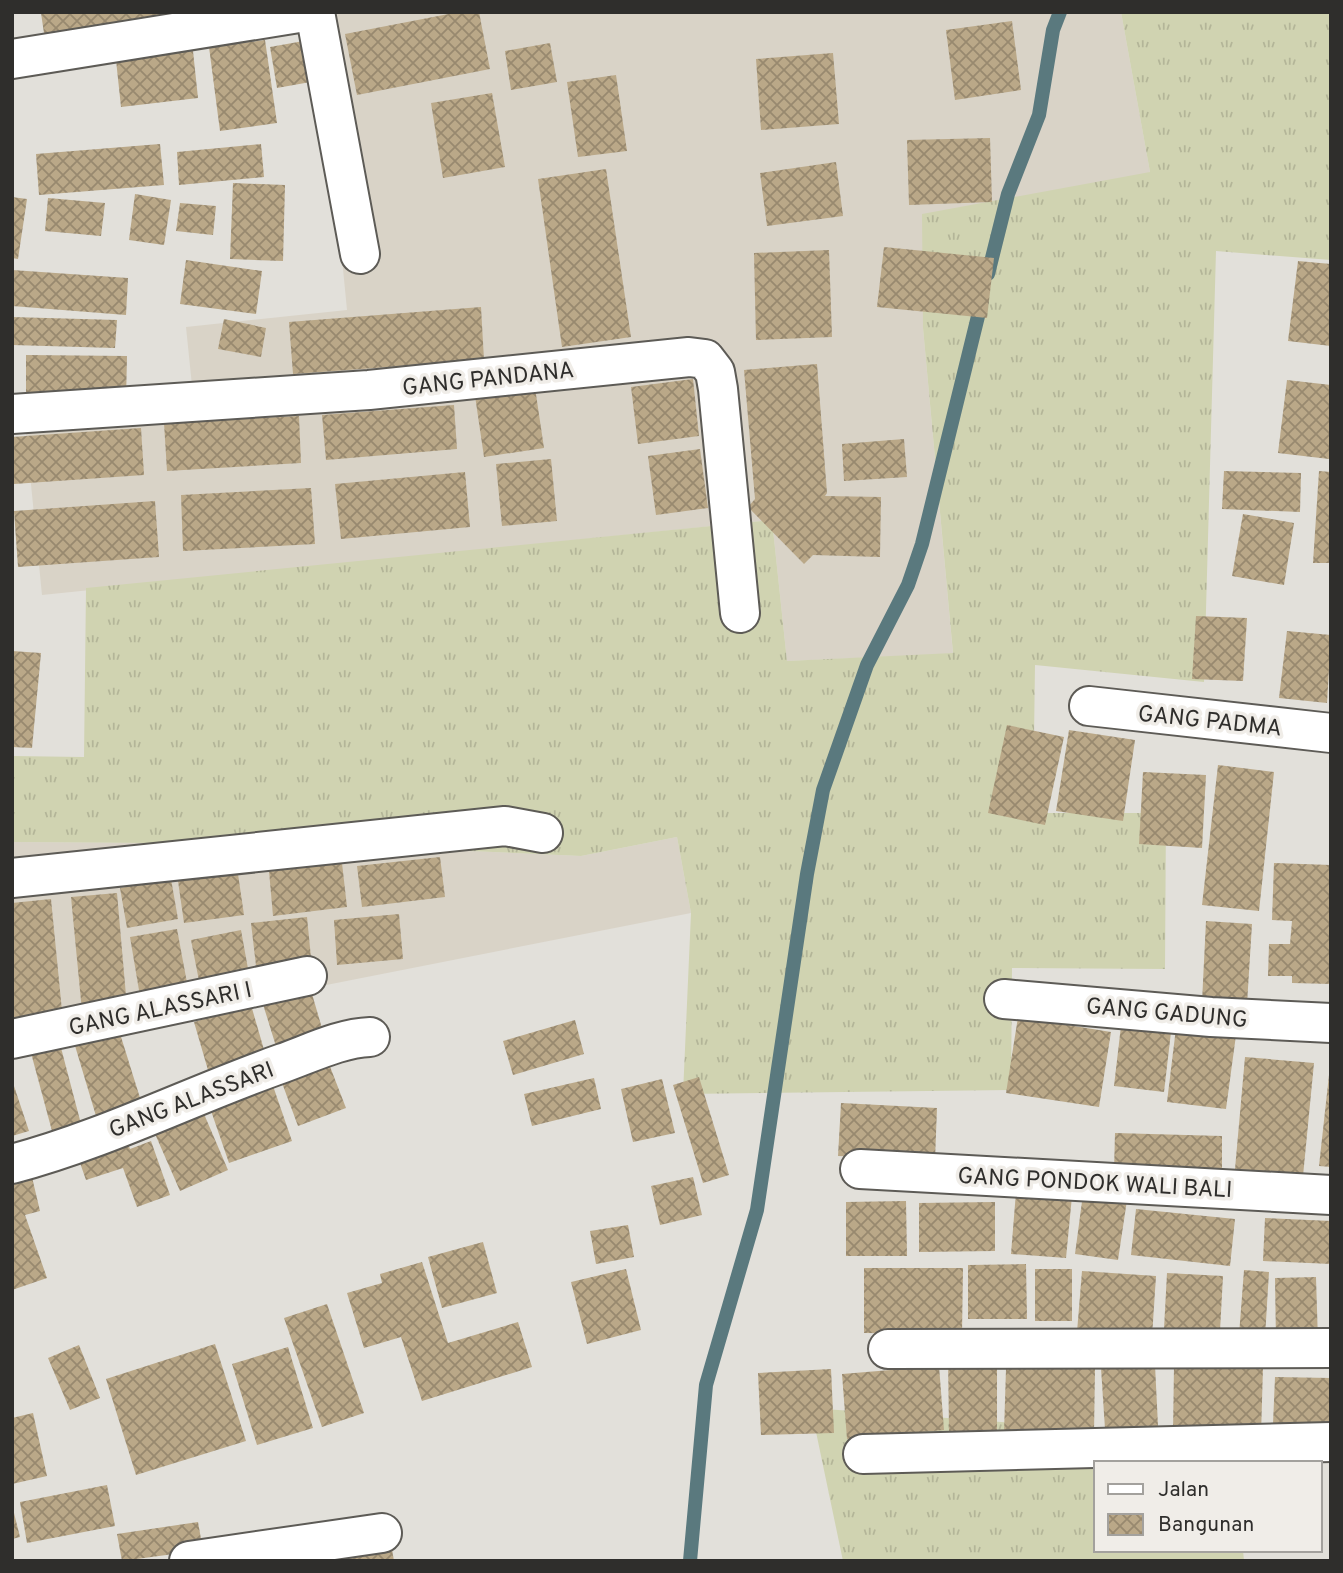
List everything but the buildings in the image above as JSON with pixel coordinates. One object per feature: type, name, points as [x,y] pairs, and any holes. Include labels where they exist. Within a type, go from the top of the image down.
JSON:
[{"type":"street","points":[[12,59],[305,12]]},
{"type":"street","points":[[315,12],[360,254]]},
{"type":"street","name":"GANG PANDANA","points":[[12,414],[369,390],[689,356],[705,359],[715,372],[718,389],[740,612]]},
{"type":"street","name":"GANG PADMA","points":[[1089,706],[1331,733]]},
{"type":"street","points":[[12,878],[505,826],[543,833]]},
{"type":"street","name":"GANG ALASSARI I","points":[[12,1039],[307,976]]},
{"type":"street","name":"GANG GADUNG","points":[[1004,999],[1211,1017],[1331,1023]]},
{"type":"street","name":"GANG ALASSARI","points":[[12,1164],[133,1124],[270,1068],[346,1041],[370,1037]]},
{"type":"street","name":"GANG PONDOK WALI BALI","points":[[860,1169],[1331,1195]]},
{"type":"street","points":[[888,1349],[1331,1348]]},
{"type":"street","points":[[863,1454],[1331,1442]]},
{"type":"street","points":[[189,1561],[382,1533]]},
{"type":"shaded area","points":[[318,12],[1121,12],[1150,172],[923,328],[953,654],[787,661],[772,520],[42,595],[25,424],[194,405],[186,327],[347,310]]},
{"type":"shaded area","points":[[677,837],[691,913],[12,1047],[12,842],[309,844],[581,856]]},
{"type":"green space","points":[[1121,12],[1331,12],[1331,260],[1216,251],[1204,682],[1035,665],[1033,813],[1166,813],[1165,969],[1012,968],[1011,1090],[683,1094],[691,913],[677,837],[581,856],[309,844],[12,842],[12,756],[84,757],[86,588],[772,520],[787,661],[953,653],[923,328],[922,214],[1150,172]]},
{"type":"green space","points":[[811,1408],[1121,1431],[1098,1461],[1094,1461],[1094,1552],[1243,1552],[1244,1561],[843,1561]]},
{"type":"waterway","points":[[988,274],[1008,194],[1039,115],[1053,30],[1060,12]]},
{"type":"waterway","points":[[690,1561],[706,1385],[757,1210],[807,874],[823,790],[867,665],[908,585],[922,544],[982,300]]}]
